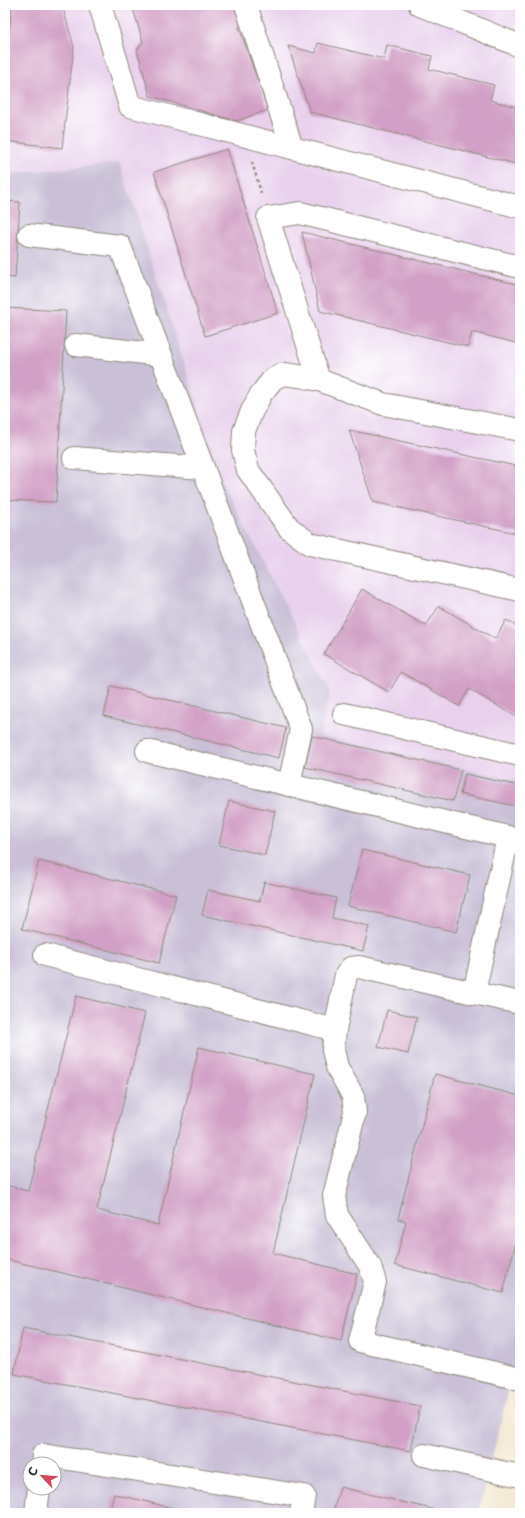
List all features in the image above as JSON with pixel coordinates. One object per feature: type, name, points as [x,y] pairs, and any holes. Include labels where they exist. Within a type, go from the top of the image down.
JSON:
[{"type":"lane","points":[[100,5],[130,106],[520,207]]},
{"type":"lane","points":[[246,5],[292,148]]},
{"type":"lane","points":[[254,32],[263,5]]},
{"type":"lane","points":[[420,5],[520,46]]},
{"type":"lane","points":[[319,380],[268,218],[300,213],[520,267]]},
{"type":"lane","points":[[29,234],[120,246],[301,729],[289,785]]},
{"type":"lane","points":[[76,345],[160,355]]},
{"type":"lane","points":[[520,430],[384,404],[319,380],[284,374],[273,379],[261,394],[244,431],[243,450],[248,470],[289,528],[310,544],[520,590]]},
{"type":"lane","points":[[74,458],[203,468]]},
{"type":"lane","points":[[344,714],[520,755]]},
{"type":"lane","points":[[147,751],[508,838],[474,993]]},
{"type":"lane","points":[[45,955],[335,1030]]},
{"type":"lane","points":[[520,1003],[359,967],[351,968],[346,975],[335,1030],[333,1050],[337,1067],[353,1096],[355,1112],[334,1196],[337,1215],[370,1266],[375,1282],[360,1341],[520,1379]]},
{"type":"lane","points":[[424,1455],[520,1476]]},
{"type":"lane","points":[[62,1458],[304,1496],[301,1513]]},
{"type":"lane","points":[[36,1513],[38,1496]]},
{"type":"path","points":[[244,136],[268,218]]},
{"type":"shaded area","points":[[5,5],[520,5],[520,782],[320,735],[330,691],[222,482],[120,163],[5,174]]},
{"type":"shaded area","points":[[120,163],[222,482],[330,691],[320,735],[520,782],[520,1342],[479,1513],[5,1513],[5,174]]},
{"type":"building","points":[[12,5],[62,5],[74,47],[62,148],[5,141],[5,69]]},
{"type":"building","points":[[132,5],[243,5],[249,22],[239,27],[268,110],[236,121],[150,96],[137,50],[143,42]]},
{"type":"building","points":[[318,43],[384,59],[387,45],[432,56],[429,69],[494,85],[490,100],[520,108],[520,165],[310,112],[288,46],[316,53]]},
{"type":"building","points":[[227,149],[278,313],[205,336],[154,172]]},
{"type":"building","points":[[5,201],[20,202],[15,278],[5,277]]},
{"type":"building","points":[[302,232],[520,285],[520,344],[472,332],[468,347],[320,311]]},
{"type":"building","points":[[5,308],[66,311],[56,502],[5,500]]},
{"type":"building","points":[[349,430],[520,467],[520,534],[373,502]]},
{"type":"building","points":[[362,589],[426,626],[439,606],[495,639],[506,620],[520,628],[520,719],[469,689],[459,706],[401,672],[389,692],[324,654]]},
{"type":"building","points":[[111,686],[286,728],[279,758],[104,716]]},
{"type":"building","points":[[312,736],[461,770],[453,801],[305,767]]},
{"type":"building","points":[[465,774],[520,786],[520,807],[460,794]]},
{"type":"building","points":[[229,801],[275,811],[265,855],[219,845]]},
{"type":"building","points":[[362,850],[470,875],[456,932],[348,906]]},
{"type":"building","points":[[39,861],[176,895],[159,963],[22,929]]},
{"type":"building","points":[[264,882],[336,898],[332,918],[369,926],[363,951],[202,915],[208,890],[260,901]]},
{"type":"building","points":[[76,996],[145,1013],[97,1210],[158,1225],[199,1047],[315,1074],[273,1253],[357,1274],[341,1341],[5,1259],[6,1185],[28,1191]]},
{"type":"building","points":[[387,1010],[417,1017],[408,1054],[378,1047]]},
{"type":"building","points":[[435,1074],[520,1096],[520,1226],[503,1293],[395,1265],[406,1221],[398,1219]]},
{"type":"building","points":[[23,1328],[420,1406],[411,1451],[14,1374]]},
{"type":"building","points":[[340,1487],[444,1512],[444,1513],[333,1513]]},
{"type":"building","points":[[114,1494],[181,1510],[181,1513],[109,1513]]}]
